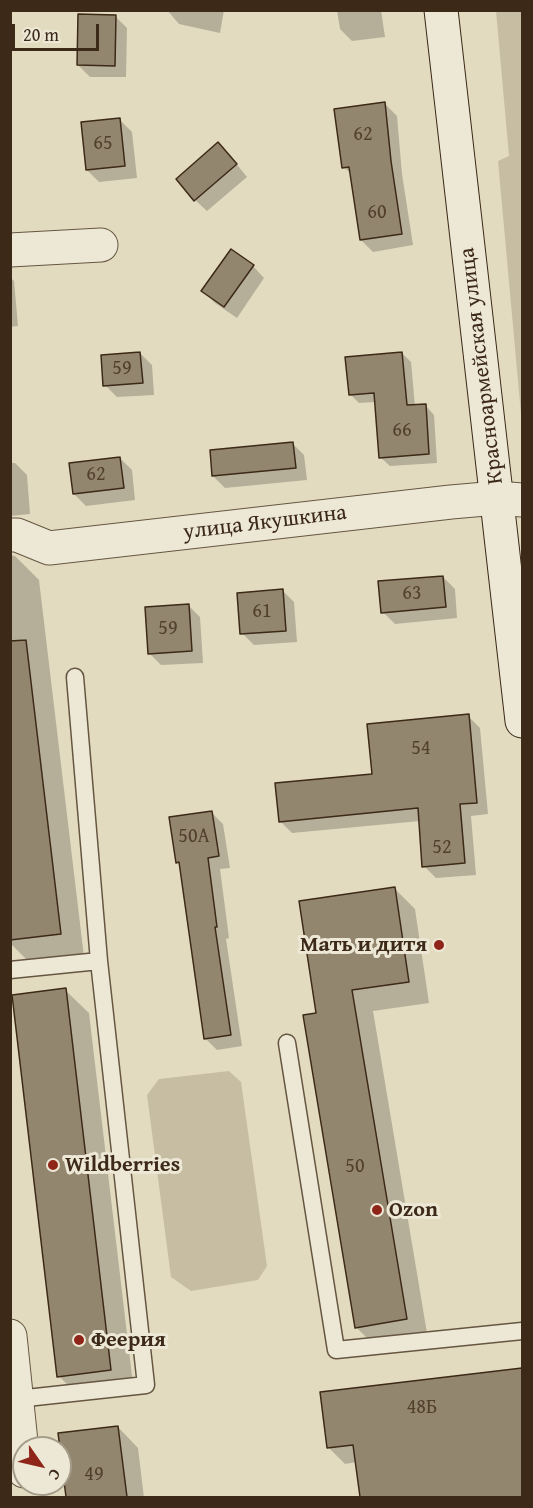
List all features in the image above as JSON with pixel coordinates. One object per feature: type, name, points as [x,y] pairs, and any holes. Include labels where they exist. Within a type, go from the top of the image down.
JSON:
[{"type":"street","name":"Красноармейская улица","points":[[441,10],[510,499],[522,721]]},
{"type":"street","points":[[10,250],[101,245]]},
{"type":"street","name":"улица Якушкина","points":[[10,535],[17,535],[49,548],[510,499]]},
{"type":"street","points":[[10,1336],[19,1436]]},
{"type":"lane","points":[[14,1400],[146,1385],[99,961],[75,677]]},
{"type":"lane","points":[[10,970],[99,961]]},
{"type":"lane","points":[[287,1043],[336,1350],[522,1331]]},
{"type":"shaded area","points":[[496,11],[522,11],[522,425],[498,161],[509,156]]},
{"type":"shaded area","points":[[229,1071],[241,1082],[267,1266],[258,1280],[191,1291],[171,1277],[147,1095],[159,1079]]},
{"type":"building","points":[[78,14],[116,15],[115,66],[77,65]]},
{"type":"building","points":[[385,102],[402,234],[360,240],[349,167],[342,168],[334,109]]},
{"type":"building","points":[[120,118],[125,166],[86,170],[81,122]]},
{"type":"building","points":[[218,142],[237,164],[194,201],[176,179]]},
{"type":"building","points":[[231,249],[254,265],[224,307],[201,291]]},
{"type":"building","points":[[140,352],[143,383],[103,386],[101,355]]},
{"type":"building","points":[[402,352],[407,405],[426,404],[429,454],[379,458],[374,393],[349,395],[345,357]]},
{"type":"building","points":[[293,442],[296,468],[212,476],[210,450]]},
{"type":"building","points":[[120,457],[124,488],[73,494],[69,463]]},
{"type":"building","points":[[443,576],[446,607],[381,613],[378,581]]},
{"type":"building","points":[[283,589],[286,631],[240,634],[237,593]]},
{"type":"building","points":[[189,604],[192,651],[148,654],[145,607]]},
{"type":"building","points":[[26,640],[61,934],[10,940],[10,641]]},
{"type":"building","points":[[469,714],[477,803],[460,804],[465,863],[422,867],[418,808],[279,822],[275,783],[372,774],[367,724]]},
{"type":"building","points":[[212,811],[219,856],[208,858],[217,927],[215,927],[231,1035],[204,1039],[179,862],[176,863],[169,817]]},
{"type":"building","points":[[395,887],[409,982],[352,990],[407,1319],[355,1328],[303,1015],[316,1013],[299,901]]},
{"type":"building","points":[[66,988],[111,1370],[57,1377],[12,995]]},
{"type":"building","points":[[522,1368],[522,1497],[360,1497],[353,1445],[327,1448],[320,1392]]},
{"type":"building","points":[[118,1426],[127,1497],[66,1497],[72,1496],[72,1436],[58,1436],[58,1433]]},
{"type":"place","name":"Мать и дитя","points":[[439,945]]},
{"type":"place","name":"Wildberries","points":[[53,1165]]},
{"type":"place","name":"Ozon","points":[[377,1210]]},
{"type":"place","name":"Феерия","points":[[79,1340]]}]
